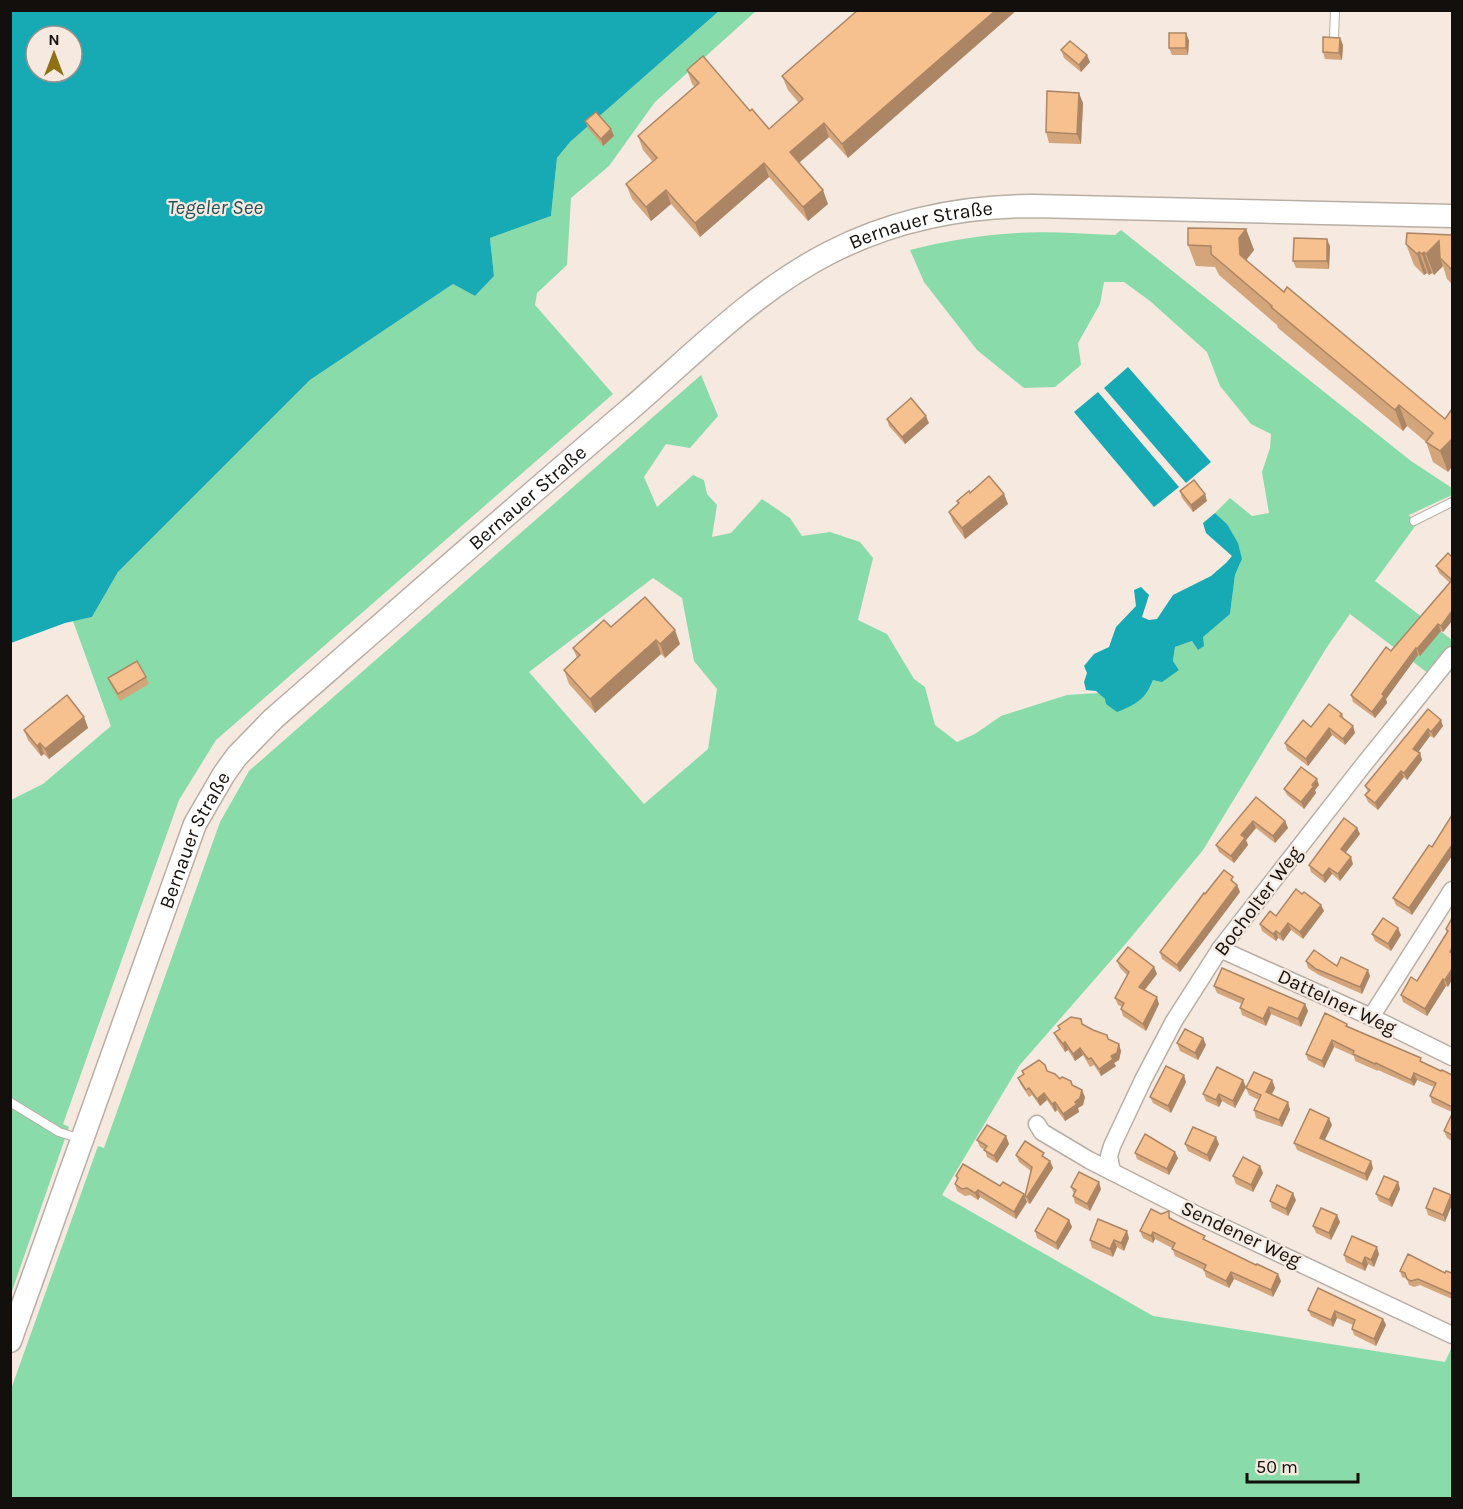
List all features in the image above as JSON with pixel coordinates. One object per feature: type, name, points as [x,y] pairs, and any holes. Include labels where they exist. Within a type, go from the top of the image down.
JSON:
[{"type":"main road","name":"Bernauer Straße","points":[[10,1341],[195,824],[212,793],[237,756],[273,719],[702,345],[784,278],[831,252],[878,232],[927,217],[980,208],[1034,206],[1452,216]]},
{"type":"street","name":"Bocholter Weg","points":[[1112,1172],[1109,1156],[1112,1146],[1143,1080],[1174,1021],[1220,949],[1452,655]]},
{"type":"street","points":[[1371,1017],[1452,890]]},
{"type":"street","name":"Dattelner Weg","points":[[1220,949],[1371,1017],[1452,1057]]},
{"type":"street","name":"Sendener Weg","points":[[1037,1124],[1042,1132],[1112,1172],[1193,1213],[1452,1335]]},
{"type":"lane","points":[[1334,37],[1335,10]]},
{"type":"lane","points":[[1414,521],[1452,502]]},
{"type":"lane","points":[[10,1102],[59,1132],[82,1139]]},
{"type":"green space","points":[[719,11],[756,11],[655,102],[609,166],[571,198],[567,265],[537,293],[535,305],[613,394],[216,740],[179,800],[63,1124],[69,1127],[11,1294],[11,800],[43,784],[111,726],[73,621],[92,617],[118,572],[310,380],[453,284],[475,296],[494,276],[490,238],[551,216],[557,158],[570,142]]},
{"type":"green space","points":[[1121,230],[1411,461],[1452,488],[1452,495],[1409,515],[1416,525],[1375,581],[1452,640],[1452,645],[1429,674],[1350,614],[1327,647],[1203,850],[1128,941],[1019,1066],[942,1195],[1153,1316],[1445,1362],[1452,1347],[1452,1498],[11,1498],[10,1392],[98,1146],[104,1148],[220,822],[249,771],[701,375],[718,416],[690,448],[666,444],[644,477],[657,507],[693,475],[704,480],[707,494],[717,505],[712,537],[731,533],[762,499],[790,518],[802,536],[830,532],[860,542],[873,558],[858,620],[887,634],[914,679],[925,687],[935,725],[957,742],[975,734],[1001,716],[1067,695],[1099,693],[1105,699],[1150,688],[1153,680],[1179,670],[1173,661],[1175,647],[1192,641],[1198,650],[1202,637],[1230,614],[1235,575],[1242,559],[1227,524],[1215,513],[1230,498],[1252,516],[1269,513],[1262,472],[1270,448],[1271,434],[1251,424],[1220,386],[1207,352],[1150,301],[1124,282],[1104,282],[1100,304],[1078,343],[1081,365],[1055,387],[1024,388],[977,350],[924,282],[910,250],[963,239],[1003,234],[1041,232],[1115,235]],"holes":[[[653,578],[682,598],[694,661],[717,689],[708,749],[644,804],[529,672]]]},
{"type":"water","name":"Tegeler See","points":[[10,11],[719,11],[570,142],[557,158],[551,216],[490,238],[494,276],[475,296],[453,284],[310,380],[118,572],[92,617],[65,623],[11,643]]},
{"type":"water","points":[[1128,367],[1211,462],[1186,483],[1104,388]]},
{"type":"water","points":[[1098,392],[1179,487],[1154,507],[1074,412]]},
{"type":"water","points":[[1215,513],[1227,524],[1238,543],[1242,559],[1235,575],[1230,614],[1203,637],[1204,646],[1198,650],[1192,641],[1175,647],[1173,661],[1179,670],[1162,682],[1153,680],[1147,692],[1139,700],[1117,712],[1106,704],[1105,699],[1096,691],[1086,690],[1084,682],[1087,673],[1084,666],[1094,654],[1109,647],[1116,627],[1136,606],[1134,590],[1141,587],[1149,595],[1142,617],[1149,620],[1157,619],[1173,595],[1211,576],[1232,556],[1206,533],[1203,523]]},
{"type":"building","points":[[858,10],[996,10],[842,144],[824,123],[790,152],[823,190],[803,207],[764,163],[695,223],[666,190],[646,207],[626,184],[657,158],[638,136],[699,83],[687,70],[703,56],[750,111],[752,109],[769,129],[803,99],[782,76]]},
{"type":"building","points":[[1169,33],[1186,33],[1186,48],[1169,48]]},
{"type":"building","points":[[1323,37],[1340,38],[1339,53],[1323,52]]},
{"type":"building","points":[[1070,41],[1087,55],[1079,65],[1061,50]]},
{"type":"building","points":[[1047,91],[1079,93],[1077,134],[1046,132]]},
{"type":"building","points":[[596,112],[611,129],[601,139],[585,121]]},
{"type":"building","points":[[1188,228],[1246,229],[1239,238],[1240,255],[1284,292],[1287,287],[1445,419],[1452,409],[1452,439],[1440,451],[1426,442],[1433,433],[1399,405],[1395,410],[1271,307],[1211,254],[1211,246],[1188,245]]},
{"type":"building","points":[[1407,233],[1452,235],[1452,270],[1440,258],[1439,241],[1426,254],[1419,252],[1417,254],[1406,244]]},
{"type":"building","points":[[1294,238],[1327,239],[1327,261],[1293,261]]},
{"type":"building","points":[[911,398],[926,416],[902,437],[887,419]]},
{"type":"building","points":[[989,476],[1004,494],[962,528],[949,512],[959,503],[957,501]]},
{"type":"building","points":[[1194,480],[1205,494],[1191,505],[1180,491]]},
{"type":"building","points":[[1448,553],[1452,557],[1452,580],[1436,566]]},
{"type":"building","points":[[1452,580],[1452,611],[1441,626],[1438,624],[1416,648],[1382,694],[1384,696],[1372,712],[1351,695],[1386,647],[1391,651]]},
{"type":"building","points":[[645,597],[675,630],[660,644],[656,640],[590,699],[564,670],[580,655],[573,648],[604,620],[611,627]]},
{"type":"building","points":[[137,661],[146,677],[118,694],[108,678]]},
{"type":"building","points":[[67,695],[84,717],[45,749],[40,743],[37,746],[24,730]]},
{"type":"building","points":[[1329,704],[1353,726],[1343,739],[1329,728],[1306,759],[1285,743],[1303,720],[1311,727]]},
{"type":"building","points":[[1428,709],[1441,720],[1431,732],[1428,729],[1413,749],[1420,753],[1404,773],[1401,771],[1375,803],[1365,795],[1370,790],[1365,786]]},
{"type":"building","points":[[1301,767],[1317,779],[1301,802],[1284,789]]},
{"type":"building","points":[[1256,797],[1285,821],[1273,836],[1253,821],[1241,835],[1245,838],[1231,856],[1216,845]]},
{"type":"building","points":[[1452,815],[1452,845],[1409,908],[1393,898],[1429,845],[1432,847]]},
{"type":"building","points":[[1344,818],[1357,828],[1341,849],[1351,857],[1338,874],[1329,868],[1323,876],[1309,865]]},
{"type":"building","points":[[1224,870],[1233,877],[1231,880],[1237,885],[1177,965],[1160,952]]},
{"type":"building","points":[[1296,889],[1321,905],[1300,932],[1288,923],[1280,934],[1276,931],[1273,934],[1260,924],[1270,911],[1276,916]]},
{"type":"building","points":[[1383,918],[1398,928],[1388,944],[1372,934]]},
{"type":"building","points":[[1452,918],[1450,952],[1452,953],[1452,969],[1445,980],[1443,979],[1425,1009],[1401,995],[1411,977],[1417,981],[1448,931],[1446,929]]},
{"type":"building","points":[[1128,947],[1154,967],[1139,987],[1157,997],[1143,1024],[1121,1009],[1124,1003],[1115,998],[1129,972],[1117,961]]},
{"type":"building","points":[[1314,950],[1337,966],[1341,957],[1368,970],[1360,987],[1316,969],[1306,961]]},
{"type":"building","points":[[1222,968],[1305,1004],[1298,1019],[1269,1007],[1263,1019],[1240,1008],[1244,999],[1214,986]]},
{"type":"building","points":[[1325,1013],[1347,1024],[1346,1026],[1421,1058],[1420,1061],[1452,1075],[1452,1107],[1430,1096],[1436,1083],[1414,1073],[1411,1080],[1353,1054],[1354,1051],[1332,1040],[1322,1061],[1306,1054]]},
{"type":"building","points":[[1071,1017],[1081,1019],[1082,1024],[1107,1035],[1108,1039],[1119,1044],[1117,1053],[1111,1056],[1113,1059],[1099,1069],[1080,1048],[1073,1054],[1065,1042],[1063,1044],[1054,1033],[1060,1029],[1058,1026]]},
{"type":"building","points":[[1185,1029],[1203,1038],[1195,1053],[1177,1043]]},
{"type":"building","points":[[1039,1060],[1045,1065],[1047,1071],[1060,1079],[1062,1077],[1071,1081],[1072,1085],[1082,1090],[1080,1098],[1075,1102],[1077,1104],[1063,1114],[1055,1102],[1052,1104],[1044,1093],[1037,1099],[1029,1088],[1026,1090],[1018,1078],[1024,1074],[1022,1071]]},
{"type":"building","points":[[1166,1066],[1184,1075],[1168,1106],[1150,1097]]},
{"type":"building","points":[[1217,1067],[1243,1080],[1233,1101],[1219,1094],[1216,1100],[1203,1094]]},
{"type":"building","points":[[1254,1072],[1272,1080],[1266,1092],[1288,1102],[1279,1120],[1254,1110],[1261,1095],[1246,1088]]},
{"type":"building","points":[[1310,1109],[1329,1118],[1320,1138],[1371,1161],[1365,1174],[1294,1143]]},
{"type":"building","points":[[1452,1114],[1452,1135],[1444,1131]]},
{"type":"building","points":[[987,1125],[1006,1136],[994,1156],[984,1150],[987,1146],[977,1140]]},
{"type":"building","points":[[1193,1127],[1216,1137],[1207,1155],[1185,1144]]},
{"type":"building","points":[[1145,1134],[1175,1152],[1167,1169],[1135,1153]]},
{"type":"building","points":[[1025,1141],[1044,1153],[1042,1156],[1050,1161],[1027,1197],[1025,1196],[1032,1167],[1016,1155]]},
{"type":"building","points":[[1243,1157],[1260,1166],[1251,1185],[1233,1176]]},
{"type":"building","points":[[963,1164],[1000,1186],[1003,1182],[1024,1194],[1014,1212],[978,1190],[975,1193],[955,1184],[958,1178],[956,1176]]},
{"type":"building","points":[[1079,1172],[1099,1182],[1087,1204],[1073,1196],[1076,1190],[1071,1187]]},
{"type":"building","points":[[1384,1176],[1398,1182],[1389,1200],[1376,1194]]},
{"type":"building","points":[[1277,1185],[1293,1193],[1286,1209],[1270,1201]]},
{"type":"building","points":[[1434,1188],[1451,1195],[1443,1215],[1426,1208]]},
{"type":"building","points":[[1048,1208],[1069,1220],[1056,1243],[1035,1231]]},
{"type":"building","points":[[1321,1208],[1337,1215],[1329,1233],[1313,1226]]},
{"type":"building","points":[[1151,1209],[1161,1214],[1169,1211],[1169,1218],[1205,1236],[1203,1239],[1278,1274],[1271,1290],[1231,1272],[1226,1281],[1204,1270],[1206,1265],[1172,1249],[1175,1243],[1153,1232],[1151,1236],[1140,1231]]},
{"type":"building","points":[[1098,1219],[1127,1231],[1121,1243],[1114,1240],[1110,1249],[1090,1240]]},
{"type":"building","points":[[1352,1236],[1377,1247],[1371,1260],[1365,1257],[1362,1264],[1344,1255]]},
{"type":"building","points":[[1408,1254],[1445,1273],[1446,1271],[1452,1273],[1452,1294],[1418,1279],[1411,1281],[1407,1279],[1405,1273],[1400,1271]]},
{"type":"building","points":[[1318,1288],[1383,1319],[1374,1339],[1352,1329],[1355,1320],[1335,1311],[1331,1320],[1308,1310]]}]
